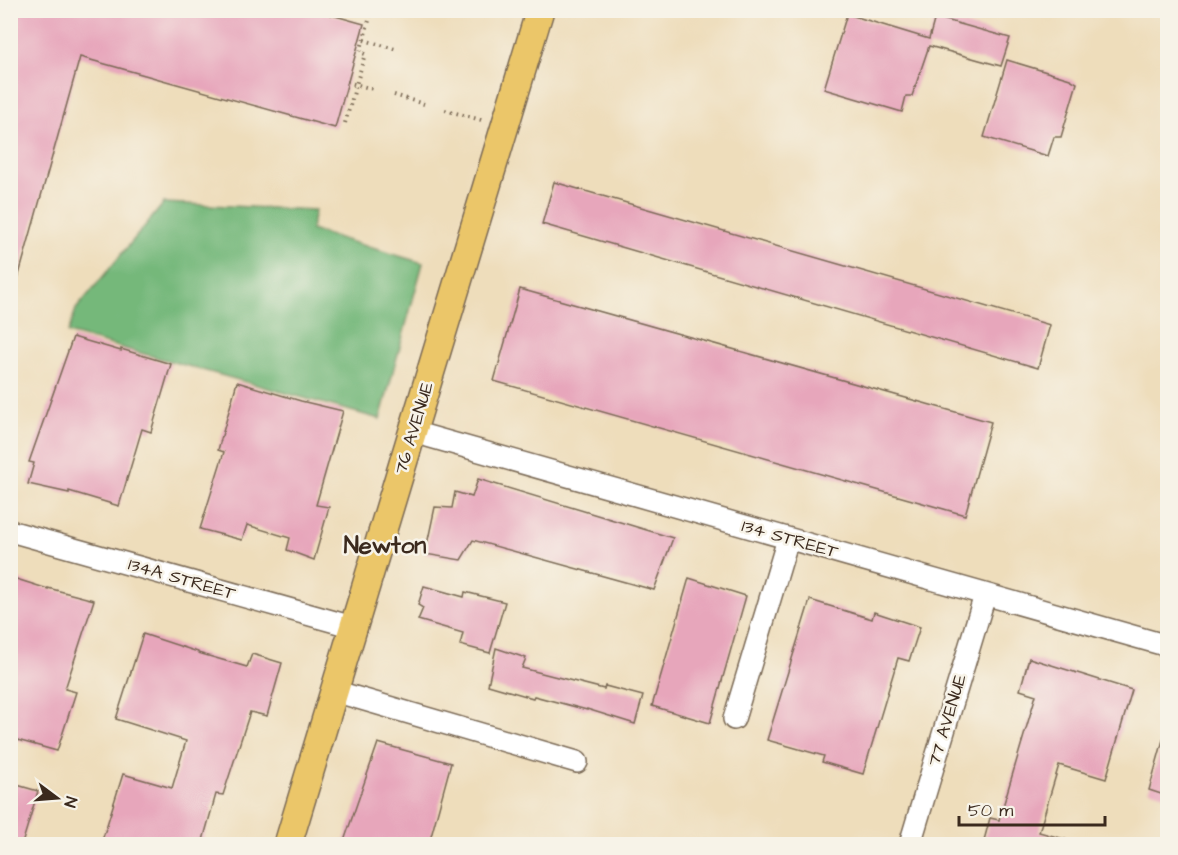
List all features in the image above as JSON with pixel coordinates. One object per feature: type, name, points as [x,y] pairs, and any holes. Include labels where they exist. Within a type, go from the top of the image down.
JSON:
[{"type":"main road","name":"76 AVENUE","points":[[288,844],[540,10]]},
{"type":"street","name":"134 STREET","points":[[413,432],[1167,646]]},
{"type":"street","name":"134A STREET","points":[[10,531],[354,627]]},
{"type":"street","points":[[734,719],[788,538]]},
{"type":"street","name":"77 AVENUE","points":[[910,844],[984,595]]},
{"type":"street","points":[[334,691],[577,762]]},
{"type":"path","points":[[345,123],[365,54],[360,52],[372,10]]},
{"type":"path","points":[[364,40],[395,49]]},
{"type":"path","points":[[347,82],[373,89]]},
{"type":"path","points":[[394,95],[424,104]]},
{"type":"path","points":[[445,110],[486,121]]},
{"type":"green space","points":[[164,203],[315,210],[311,230],[423,263],[380,419],[68,333],[76,309]]},
{"type":"building","points":[[10,10],[314,10],[364,24],[335,128],[80,57],[15,289],[10,289]]},
{"type":"building","points":[[847,14],[929,39],[935,17],[1010,38],[1001,66],[929,46],[912,96],[906,96],[902,112],[824,89]]},
{"type":"building","points":[[1007,60],[1077,83],[1061,137],[1054,137],[1048,156],[984,137]]},
{"type":"building","points":[[554,182],[1050,325],[1038,368],[542,224]]},
{"type":"building","points":[[520,289],[991,422],[965,515],[494,381]]},
{"type":"building","points":[[73,337],[171,364],[151,432],[142,429],[119,506],[69,491],[69,493],[28,484],[34,463],[29,462]]},
{"type":"building","points":[[237,382],[343,411],[316,505],[329,507],[314,560],[287,550],[290,538],[247,525],[242,540],[200,529],[224,452],[218,450]]},
{"type":"building","points":[[478,479],[673,538],[654,590],[473,540],[461,560],[425,554],[435,507],[452,508],[455,492],[472,497]]},
{"type":"building","points":[[10,577],[94,600],[65,689],[76,692],[57,751],[10,738]]},
{"type":"building","points":[[689,578],[746,596],[710,723],[652,706]]},
{"type":"building","points":[[424,586],[464,597],[465,592],[505,602],[490,653],[460,645],[463,633],[418,620],[423,608],[418,605]]},
{"type":"building","points":[[810,600],[872,619],[874,612],[920,627],[909,661],[898,658],[863,774],[822,762],[824,756],[767,740]]},
{"type":"building","points":[[143,634],[247,667],[252,654],[282,663],[267,716],[250,712],[223,795],[216,794],[202,844],[101,844],[123,774],[172,788],[186,741],[116,719]]},
{"type":"building","points":[[496,648],[526,658],[522,668],[604,689],[605,686],[643,696],[635,724],[587,709],[534,696],[533,698],[488,685]]},
{"type":"building","points":[[1029,658],[1132,690],[1106,779],[1059,765],[1039,832],[1068,840],[1067,844],[983,844],[990,818],[999,820],[1036,695],[1020,690]]},
{"type":"building","points":[[1163,740],[1167,741],[1167,796],[1149,790]]},
{"type":"building","points":[[378,743],[451,763],[429,844],[343,844]]},
{"type":"building","points":[[10,783],[38,791],[22,844],[10,844]]},
{"type":"district","name":"Newton","points":[[385,546]]}]
